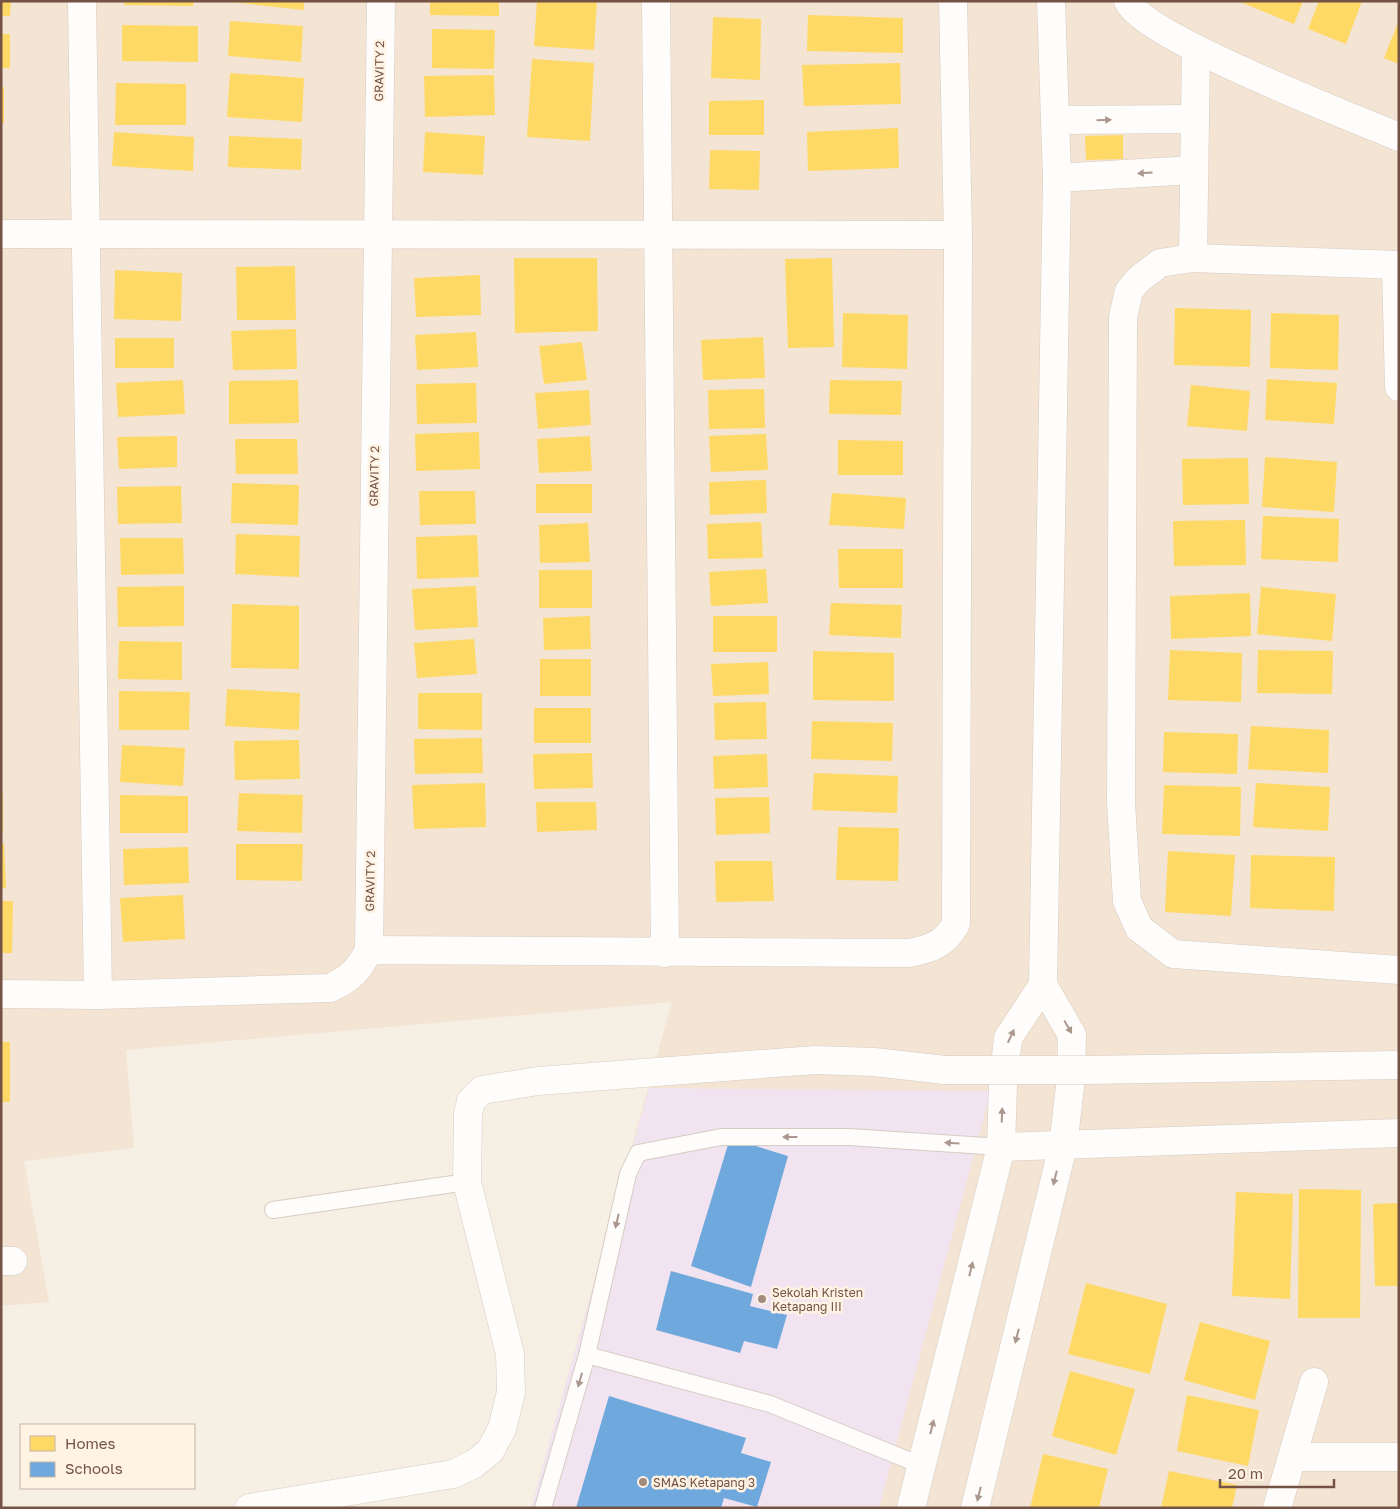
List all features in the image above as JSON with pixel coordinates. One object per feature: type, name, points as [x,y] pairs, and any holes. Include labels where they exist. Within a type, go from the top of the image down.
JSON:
[{"type":"street","points":[[82,1],[98,995]]},
{"type":"street","name":"GRAVITY 2","points":[[369,950],[376,235],[381,1]]},
{"type":"street","points":[[656,1],[664,953]]},
{"type":"street","points":[[1,994],[98,995],[330,988],[346,981],[360,968],[369,950],[909,953],[927,950],[943,942],[956,924],[958,235],[953,1]]},
{"type":"street","points":[[975,1508],[1063,1146],[1071,1078],[1072,1035],[1043,986],[1057,178],[1051,1]]},
{"type":"street","points":[[1128,1],[1148,22],[1196,50],[1399,137]]},
{"type":"street","points":[[1193,258],[1196,50]]},
{"type":"street","points":[[1055,120],[1195,119]]},
{"type":"street","points":[[1057,178],[1193,170]]},
{"type":"street","points":[[1,234],[958,235]]},
{"type":"street","points":[[1399,387],[1397,265],[1193,258],[1160,263],[1138,280],[1130,291],[1123,317],[1121,802],[1127,901],[1139,928],[1173,954],[1399,970]]},
{"type":"street","points":[[911,1508],[1001,1147],[1003,1084],[1008,1038],[1043,986]]},
{"type":"street","points":[[250,1508],[453,1474],[474,1464],[490,1451],[502,1429],[511,1392],[510,1354],[467,1182],[468,1114],[471,1101],[482,1090],[538,1081],[816,1060],[874,1062],[945,1070],[1085,1070],[1399,1065]]},
{"type":"street","points":[[1001,1147],[1399,1133]]},
{"type":"street","points":[[1277,1508],[1314,1382]]},
{"type":"street","points":[[1293,1457],[1399,1457]]},
{"type":"lane","points":[[543,1508],[587,1355],[628,1174],[638,1153],[721,1137],[849,1136],[1001,1147]]},
{"type":"lane","points":[[273,1210],[467,1182]]},
{"type":"lane","points":[[587,1355],[770,1404],[923,1466]]},
{"type":"shaded area","points":[[1,1],[1399,1],[1399,1508],[531,1508],[672,1002],[126,1050],[134,1148],[24,1161],[49,1302],[1,1306]]},
{"type":"shaded area","name":"Sekolah Kristen Ketapang III","points":[[649,1088],[991,1091],[879,1508],[531,1508]]},
{"type":"building: Homes","points":[[1,1],[11,1],[10,16],[1,16]]},
{"type":"building: Homes","points":[[124,1],[194,1],[193,6],[124,5]]},
{"type":"building: Homes","points":[[220,1],[304,1],[304,10]]},
{"type":"building: Homes","points":[[430,1],[499,1],[499,16],[430,15]]},
{"type":"building: Homes","points":[[537,1],[597,1],[594,50],[534,46]]},
{"type":"building: Homes","points":[[1238,1],[1303,1],[1294,24]]},
{"type":"building: Homes","points":[[1319,1],[1362,1],[1346,44],[1308,29]]},
{"type":"building: Homes","points":[[808,15],[903,18],[903,53],[807,51]]},
{"type":"building: Homes","points":[[713,17],[761,19],[760,80],[711,78]]},
{"type":"building: Homes","points":[[1399,20],[1399,64],[1384,58]]},
{"type":"building: Homes","points":[[230,21],[303,26],[301,62],[228,56]]},
{"type":"building: Homes","points":[[122,25],[198,26],[198,62],[122,61]]},
{"type":"building: Homes","points":[[432,29],[495,30],[494,69],[432,68]]},
{"type":"building: Homes","points":[[1,34],[10,34],[10,68],[1,68]]},
{"type":"building: Homes","points":[[532,59],[594,63],[590,141],[527,137]]},
{"type":"building: Homes","points":[[900,63],[901,104],[804,106],[802,65]]},
{"type":"building: Homes","points":[[230,73],[304,78],[302,122],[227,117]]},
{"type":"building: Homes","points":[[494,75],[495,115],[425,117],[424,76]]},
{"type":"building: Homes","points":[[116,83],[186,84],[186,125],[115,125]]},
{"type":"building: Homes","points":[[1,87],[4,87],[4,123],[1,123]]},
{"type":"building: Homes","points":[[764,100],[764,135],[709,135],[709,101]]},
{"type":"building: Homes","points":[[898,128],[899,168],[808,171],[807,132]]},
{"type":"building: Homes","points":[[114,132],[194,137],[193,171],[112,166]]},
{"type":"building: Homes","points":[[425,132],[485,136],[483,175],[423,172]]},
{"type":"building: Homes","points":[[1123,135],[1123,159],[1086,160],[1085,136]]},
{"type":"building: Homes","points":[[229,136],[302,139],[301,170],[228,167]]},
{"type":"building: Homes","points":[[710,150],[760,151],[759,190],[709,189]]},
{"type":"building: Homes","points":[[514,258],[597,258],[598,331],[515,333]]},
{"type":"building: Homes","points":[[832,258],[834,347],[788,348],[785,259]]},
{"type":"building: Homes","points":[[295,266],[296,320],[237,320],[236,267]]},
{"type":"building: Homes","points":[[115,270],[182,273],[181,321],[114,319]]},
{"type":"building: Homes","points":[[480,275],[481,315],[416,317],[414,278]]},
{"type":"building: Homes","points":[[1175,308],[1251,310],[1250,367],[1174,365]]},
{"type":"building: Homes","points":[[843,313],[908,315],[907,369],[842,367]]},
{"type":"building: Homes","points":[[1271,313],[1339,315],[1338,370],[1270,368]]},
{"type":"building: Homes","points":[[296,329],[297,369],[233,370],[231,331]]},
{"type":"building: Homes","points":[[476,332],[478,367],[417,370],[415,335]]},
{"type":"building: Homes","points":[[763,337],[765,378],[703,380],[701,340]]},
{"type":"building: Homes","points":[[115,338],[174,338],[174,368],[115,368]]},
{"type":"building: Homes","points":[[582,342],[587,380],[544,384],[539,346]]},
{"type":"building: Homes","points":[[1267,379],[1337,383],[1334,424],[1265,420]]},
{"type":"building: Homes","points":[[183,380],[185,414],[118,417],[116,383]]},
{"type":"building: Homes","points":[[298,380],[299,423],[229,424],[229,381]]},
{"type":"building: Homes","points":[[830,380],[902,381],[901,415],[829,414]]},
{"type":"building: Homes","points":[[476,383],[477,423],[417,424],[416,384]]},
{"type":"building: Homes","points":[[1191,385],[1250,391],[1247,431],[1187,426]]},
{"type":"building: Homes","points":[[764,389],[765,428],[709,429],[708,390]]},
{"type":"building: Homes","points":[[589,390],[591,425],[538,429],[535,393]]},
{"type":"building: Homes","points":[[479,432],[480,469],[416,471],[415,434]]},
{"type":"building: Homes","points":[[766,434],[768,470],[711,472],[709,436]]},
{"type":"building: Homes","points":[[177,436],[177,467],[119,469],[117,437]]},
{"type":"building: Homes","points":[[590,436],[592,471],[539,473],[537,439]]},
{"type":"building: Homes","points":[[235,439],[297,439],[298,474],[236,474]]},
{"type":"building: Homes","points":[[838,440],[903,441],[903,475],[838,475]]},
{"type":"building: Homes","points":[[1265,457],[1337,462],[1334,512],[1262,507]]},
{"type":"building: Homes","points":[[1248,458],[1249,504],[1183,505],[1182,459]]},
{"type":"building: Homes","points":[[766,480],[767,513],[710,515],[709,482]]},
{"type":"building: Homes","points":[[232,483],[299,485],[298,525],[231,523]]},
{"type":"building: Homes","points":[[536,484],[592,484],[592,513],[536,513]]},
{"type":"building: Homes","points":[[181,486],[182,523],[118,524],[117,487]]},
{"type":"building: Homes","points":[[419,491],[475,491],[476,524],[420,525]]},
{"type":"building: Homes","points":[[832,493],[906,498],[904,529],[829,525]]},
{"type":"building: Homes","points":[[1263,516],[1339,519],[1338,562],[1261,559]]},
{"type":"building: Homes","points":[[1245,520],[1246,565],[1174,566],[1173,521]]},
{"type":"building: Homes","points":[[761,522],[763,558],[708,559],[707,524]]},
{"type":"building: Homes","points":[[588,523],[590,562],[540,563],[539,525]]},
{"type":"building: Homes","points":[[236,534],[300,536],[299,577],[235,574]]},
{"type":"building: Homes","points":[[477,535],[479,577],[417,579],[416,537]]},
{"type":"building: Homes","points":[[120,538],[183,538],[184,574],[121,575]]},
{"type":"building: Homes","points":[[838,549],[903,549],[903,588],[839,588]]},
{"type":"building: Homes","points":[[766,569],[768,603],[711,606],[709,572]]},
{"type":"building: Homes","points":[[539,570],[592,570],[592,608],[539,608]]},
{"type":"building: Homes","points":[[184,586],[184,626],[118,627],[117,587]]},
{"type":"building: Homes","points":[[476,586],[478,627],[415,630],[412,589]]},
{"type":"building: Homes","points":[[1261,587],[1336,594],[1332,641],[1257,634]]},
{"type":"building: Homes","points":[[1250,593],[1251,636],[1171,639],[1170,596]]},
{"type":"building: Homes","points":[[831,603],[902,605],[901,638],[829,635]]},
{"type":"building: Homes","points":[[232,604],[299,606],[299,669],[231,668]]},
{"type":"building: Homes","points":[[590,616],[591,649],[544,650],[543,618]]},
{"type":"building: Homes","points":[[713,616],[777,616],[777,652],[713,652]]},
{"type":"building: Homes","points":[[474,639],[477,674],[417,678],[414,643]]},
{"type":"building: Homes","points":[[119,641],[182,642],[182,680],[118,679]]},
{"type":"building: Homes","points":[[1170,650],[1242,653],[1241,702],[1168,700]]},
{"type":"building: Homes","points":[[1258,650],[1333,651],[1332,694],[1257,693]]},
{"type":"building: Homes","points":[[813,651],[894,653],[894,701],[813,700]]},
{"type":"building: Homes","points":[[540,659],[591,659],[591,696],[540,696]]},
{"type":"building: Homes","points":[[768,662],[769,694],[713,696],[711,664]]},
{"type":"building: Homes","points":[[227,689],[300,693],[299,730],[225,726]]},
{"type":"building: Homes","points":[[119,691],[190,692],[189,730],[119,730]]},
{"type":"building: Homes","points":[[418,693],[482,693],[482,730],[418,729]]},
{"type":"building: Homes","points":[[766,702],[767,739],[715,740],[714,703]]},
{"type":"building: Homes","points":[[534,708],[591,708],[591,743],[534,743]]},
{"type":"building: Homes","points":[[812,721],[893,723],[892,761],[811,759]]},
{"type":"building: Homes","points":[[1251,726],[1329,730],[1328,773],[1248,769]]},
{"type":"building: Homes","points":[[1164,732],[1238,734],[1237,774],[1163,772]]},
{"type":"building: Homes","points":[[482,738],[483,773],[415,774],[414,739]]},
{"type":"building: Homes","points":[[299,740],[300,779],[235,780],[234,741]]},
{"type":"building: Homes","points":[[122,745],[185,748],[183,786],[120,782]]},
{"type":"building: Homes","points":[[592,753],[593,788],[534,789],[533,754]]},
{"type":"building: Homes","points":[[767,754],[768,787],[714,789],[713,756]]},
{"type":"building: Homes","points":[[814,773],[898,776],[897,813],[812,810]]},
{"type":"building: Homes","points":[[485,783],[486,827],[414,829],[412,785]]},
{"type":"building: Homes","points":[[1256,783],[1330,787],[1328,831],[1253,827]]},
{"type":"building: Homes","points":[[1164,785],[1241,787],[1240,836],[1162,834]]},
{"type":"building: Homes","points":[[1,793],[3,793],[3,832],[1,832]]},
{"type":"building: Homes","points":[[239,793],[303,795],[302,833],[237,831]]},
{"type":"building: Homes","points":[[120,795],[188,796],[188,833],[120,833]]},
{"type":"building: Homes","points":[[769,797],[770,833],[716,835],[715,798]]},
{"type":"building: Homes","points":[[536,802],[596,802],[597,830],[537,832]]},
{"type":"building: Homes","points":[[838,827],[899,828],[898,881],[836,880]]},
{"type":"building: Homes","points":[[4,843],[6,888],[1,888],[1,844]]},
{"type":"building: Homes","points":[[236,844],[303,844],[302,881],[236,880]]},
{"type":"building: Homes","points":[[188,847],[189,883],[124,885],[123,849]]},
{"type":"building: Homes","points":[[1168,851],[1235,855],[1231,916],[1165,912]]},
{"type":"building: Homes","points":[[1251,855],[1335,857],[1334,911],[1250,908]]},
{"type":"building: Homes","points":[[715,861],[772,861],[774,901],[716,902]]},
{"type":"building: Homes","points":[[183,895],[185,939],[123,942],[120,898]]},
{"type":"building: Homes","points":[[1,901],[13,901],[12,953],[1,953]]},
{"type":"building: Homes","points":[[1,1042],[10,1042],[10,1102],[1,1102]]},
{"type":"building: Homes","points":[[1299,1189],[1361,1190],[1360,1318],[1298,1318]]},
{"type":"building: Homes","points":[[1236,1192],[1293,1194],[1290,1299],[1232,1296]]},
{"type":"building: Homes","points":[[1399,1203],[1399,1286],[1375,1286],[1373,1204]]},
{"type":"building: Homes","points":[[1086,1283],[1167,1304],[1150,1374],[1068,1354]]},
{"type":"building: Homes","points":[[1200,1322],[1270,1341],[1255,1400],[1184,1380]]},
{"type":"building: Homes","points":[[1070,1371],[1135,1389],[1116,1455],[1052,1436]]},
{"type":"building: Homes","points":[[1187,1395],[1259,1410],[1248,1466],[1177,1451]]},
{"type":"building: Homes","points":[[1043,1454],[1108,1469],[1099,1508],[1030,1508]]},
{"type":"building: Homes","points":[[1169,1471],[1237,1485],[1232,1508],[1161,1508]]},
{"type":"building: Schools","points":[[730,1138],[788,1156],[751,1287],[691,1266]]},
{"type":"building: Schools","points":[[671,1271],[753,1294],[750,1306],[787,1315],[777,1349],[744,1341],[740,1353],[656,1330]]},
{"type":"building: Schools","points":[[609,1396],[746,1438],[741,1453],[771,1462],[757,1507],[724,1498],[721,1508],[576,1508]]},
{"type":"place","name":"Sekolah Kristen Ketapang III","points":[[762,1299]]},
{"type":"place","name":"SMAS Ketapang 3","points":[[643,1482]]}]
